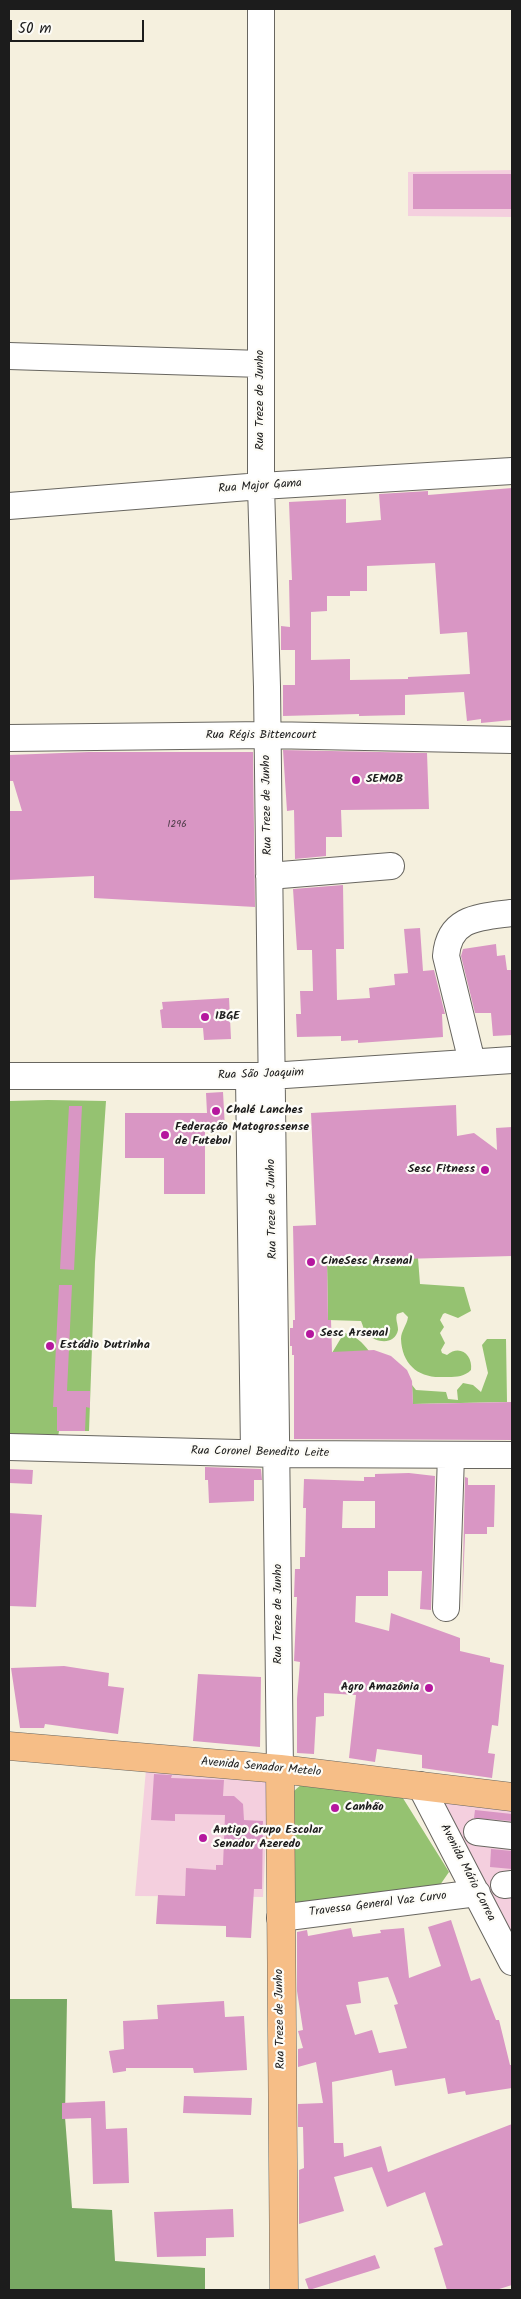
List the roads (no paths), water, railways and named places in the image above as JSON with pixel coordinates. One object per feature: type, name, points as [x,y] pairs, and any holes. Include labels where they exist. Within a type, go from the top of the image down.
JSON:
[{"type":"main road","name":"Avenida Senador Metelo","points":[[9,1746],[280,1768],[512,1797]]},
{"type":"main road","name":"Rua Treze de Junho","points":[[280,1768],[284,2290]]},
{"type":"street","name":"Rua Treze de Junho","points":[[261,9],[261,486],[269,876],[260,1077],[266,1453],[280,1768]]},
{"type":"street","points":[[9,356],[261,364]]},
{"type":"street","name":"Rua Major Gama","points":[[9,506],[261,486],[512,471]]},
{"type":"street","name":"Rua Régis Bittencourt","points":[[9,738],[267,735],[512,740]]},
{"type":"street","points":[[269,876],[391,866]]},
{"type":"street","points":[[472,1062],[446,956],[447,944],[451,934],[471,919],[511,913]]},
{"type":"street","name":"Rua São Joaquim","points":[[9,1076],[260,1077],[512,1060]]},
{"type":"street","name":"Rua Coronel Benedito Leite","points":[[9,1447],[512,1456]]},
{"type":"street","points":[[446,1608],[451,1455]]},
{"type":"street","name":"Avenida Mário Correa","points":[[420,1784],[512,1962]]},
{"type":"street","points":[[477,1832],[512,1836]]},
{"type":"street","name":"Travessa General Vaz Curvo","points":[[280,1918],[477,1893]]},
{"type":"place","name":"SEMOB","points":[[356,780]]},
{"type":"place","name":"IBGE","points":[[205,1017]]},
{"type":"place","name":"Chalé Lanches","points":[[216,1111]]},
{"type":"place","name":"Federação Matogrossense de Futebol","points":[[165,1135]]},
{"type":"place","name":"Sesc Fitness","points":[[485,1170]]},
{"type":"place","name":"CineSesc Arsenal","points":[[311,1262]]},
{"type":"place","name":"Sesc Arsenal","points":[[310,1334]]},
{"type":"place","name":"Estádio Dutrinha","points":[[50,1346]]},
{"type":"place","name":"Agro Amazônia","points":[[429,1688]]},
{"type":"place","name":"Canhão","points":[[335,1808]]},
{"type":"place","name":"Antigo Grupo Escolar Senador Azeredo","points":[[203,1838]]}]
